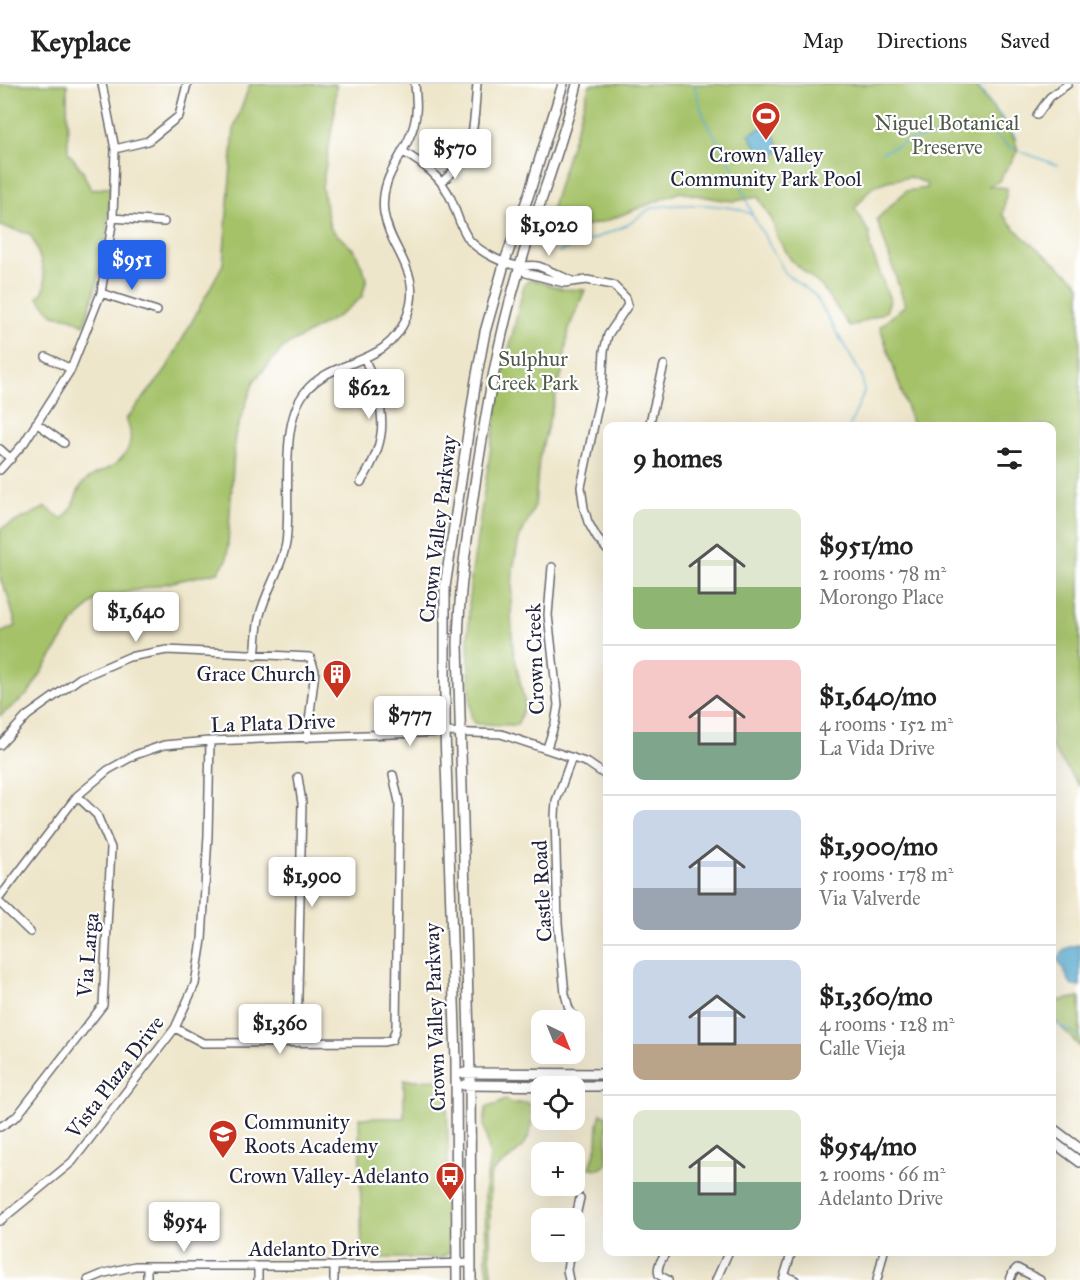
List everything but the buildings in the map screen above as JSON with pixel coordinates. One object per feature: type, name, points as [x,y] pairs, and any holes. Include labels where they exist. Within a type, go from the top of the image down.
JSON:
[{"type":"main road","name":"Crown Valley Parkway","points":[[457,1280],[456,1073],[445,732],[445,587],[478,364],[490,310],[529,194],[562,84]]},
{"type":"main road","name":"Crown Valley Parkway","points":[[471,1280],[470,1073],[458,645],[460,585],[495,363],[520,267],[577,84]]},
{"type":"main road","points":[[456,1073],[603,1074]]},
{"type":"main road","points":[[456,1085],[531,1086]]},
{"type":"main road","points":[[585,1086],[603,1086]]},
{"type":"main road","points":[[1056,1132],[1080,1149]]},
{"type":"main road","points":[[1056,1144],[1080,1162]]},
{"type":"street","points":[[0,470],[11,459],[71,369],[101,293],[113,218],[115,149],[102,84]]},
{"type":"street","points":[[115,149],[148,141],[180,116],[186,84]]},
{"type":"street","points":[[255,656],[260,616],[285,545],[288,520],[289,431],[295,410],[305,392],[323,375],[365,359],[383,348],[397,334],[407,316],[412,298],[410,278],[404,258],[392,237],[384,214],[386,180],[414,126],[415,84]]},
{"type":"street","points":[[442,182],[461,164],[471,141],[477,84]]},
{"type":"street","points":[[1037,114],[1050,97],[1068,84]]},
{"type":"street","points":[[402,151],[424,165],[442,182],[452,200],[458,221],[470,241],[489,255],[520,267],[535,265],[572,281],[600,281],[612,285],[626,298],[628,304],[608,334],[604,351],[602,387],[581,487],[588,522],[603,545]]},
{"type":"street","points":[[113,218],[164,222]]},
{"type":"street","points":[[101,293],[157,311]]},
{"type":"street","points":[[46,357],[71,369]]},
{"type":"street","points":[[361,482],[373,464],[381,438],[382,414],[365,359]]},
{"type":"street","points":[[650,422],[664,365]]},
{"type":"street","points":[[36,423],[64,443]]},
{"type":"street","points":[[0,449],[11,459]]},
{"type":"street","name":"Crown Creek","points":[[547,748],[558,705],[548,615],[552,567]]},
{"type":"street","points":[[0,745],[27,716],[80,678],[129,657],[167,650],[310,657],[315,671],[307,738]]},
{"type":"street","name":"La Plata Drive","points":[[0,897],[77,796],[108,770],[135,755],[164,745],[210,741],[445,732],[501,734],[572,757],[603,772]]},
{"type":"street","name":"Vista Plaza Drive","points":[[0,1221],[72,1162],[175,1028],[195,984],[202,940],[210,741]]},
{"type":"street","name":"Castle Road","points":[[570,1010],[565,994],[558,923],[555,816],[556,801],[572,757]]},
{"type":"street","points":[[175,1028],[202,1043],[383,1042],[392,1040],[396,1028],[399,802],[393,775]]},
{"type":"street","points":[[297,1042],[302,803],[298,777]]},
{"type":"street","name":"Via Larga","points":[[0,1127],[17,1116],[103,1005],[111,848],[97,814],[77,796]]},
{"type":"street","points":[[0,903],[30,932]]},
{"type":"street","points":[[578,1208],[580,1198]]},
{"type":"street","points":[[664,1256],[657,1266],[657,1272],[668,1280]]},
{"type":"street","points":[[716,1280],[727,1256]]},
{"type":"street","points":[[791,1256],[784,1278],[795,1280]]},
{"type":"street","points":[[877,1280],[883,1256]]},
{"type":"street","points":[[568,1262],[569,1280]]},
{"type":"street","name":"Adelanto Drive","points":[[88,1280],[121,1268],[147,1266],[471,1263]]},
{"type":"street","points":[[147,1266],[147,1280]]},
{"type":"street","points":[[258,1266],[258,1280]]},
{"type":"street","points":[[334,1266],[334,1280]]},
{"type":"street","points":[[1010,1280],[1016,1269],[1040,1280]]},
{"type":"green space","points":[[0,84],[67,84],[68,152],[82,170],[91,190],[110,187],[103,257],[84,325],[71,318],[54,315],[38,298],[45,285],[38,253],[30,234],[0,226]]},
{"type":"green space","points":[[250,84],[336,84],[335,111],[322,187],[330,228],[355,251],[367,278],[362,297],[340,315],[284,347],[254,381],[235,435],[227,560],[218,572],[96,599],[73,623],[28,694],[0,716],[0,633],[16,626],[8,596],[0,579],[0,529],[46,507],[62,519],[70,511],[83,483],[115,464],[128,449],[130,432],[126,419],[164,373],[223,264],[234,128]]},
{"type":"green space","name":"Niguel Botanical Preserve","points":[[590,84],[975,84],[1006,125],[1016,142],[1018,151],[999,181],[989,186],[1007,188],[1003,215],[1022,236],[1077,281],[1080,286],[1080,786],[1056,753],[1056,422],[912,422],[880,327],[905,305],[877,219],[906,191],[927,188],[926,183],[910,177],[887,181],[871,188],[855,208],[870,235],[870,247],[890,300],[886,312],[850,327],[822,287],[791,260],[758,197],[735,201],[680,192],[606,221],[543,236]]},
{"type":"green space","name":"Sulphur Creek Park","points":[[530,279],[563,289],[585,290],[569,328],[562,372],[539,459],[535,506],[519,539],[513,569],[511,612],[513,649],[525,705],[517,725],[476,724],[471,718],[468,642],[470,585],[500,388],[524,285]]},
{"type":"green space","points":[[1080,997],[1080,1047],[1056,1022],[1056,1001]]},
{"type":"green space","points":[[447,1079],[449,1253],[440,1258],[362,1258],[359,1118],[404,1118],[404,1080]]},
{"type":"green space","points":[[506,1099],[510,1103],[529,1103],[531,1127],[524,1144],[511,1158],[492,1172],[490,1177],[490,1256],[493,1280],[489,1280],[486,1261],[485,1190],[490,1156],[484,1126],[486,1107]]},
{"type":"green space","points":[[601,1113],[603,1114],[603,1167],[600,1169],[590,1168],[597,1145]]},
{"type":"water","name":"Crown Valley Community Park Pool","points":[[768,124],[782,150],[764,161],[749,134]]},
{"type":"water","points":[[1080,945],[1080,986],[1072,986],[1058,960],[1067,949]]},
{"type":"waterway","points":[[694,84],[703,115],[737,175],[752,214]]},
{"type":"waterway","points":[[976,84],[1016,139]]},
{"type":"waterway","points":[[882,152],[911,140],[976,130],[994,134],[1011,148],[1057,165]]},
{"type":"waterway","points":[[559,252],[627,225],[650,209],[659,207],[719,206],[734,208],[753,216],[786,274],[815,295],[862,376],[864,392],[852,422]]},
{"type":"waterway","points":[[1056,1024],[1080,1038]]},
{"type":"place","name":"Crown Valley Community Park Pool","points":[[766,142]]},
{"type":"place","name":"Grace Church","points":[[337,700]]},
{"type":"place","name":"Community Roots Academy","points":[[223,1160]]},
{"type":"place","name":"Crown Valley-Adelanto","points":[[450,1202]]}]
